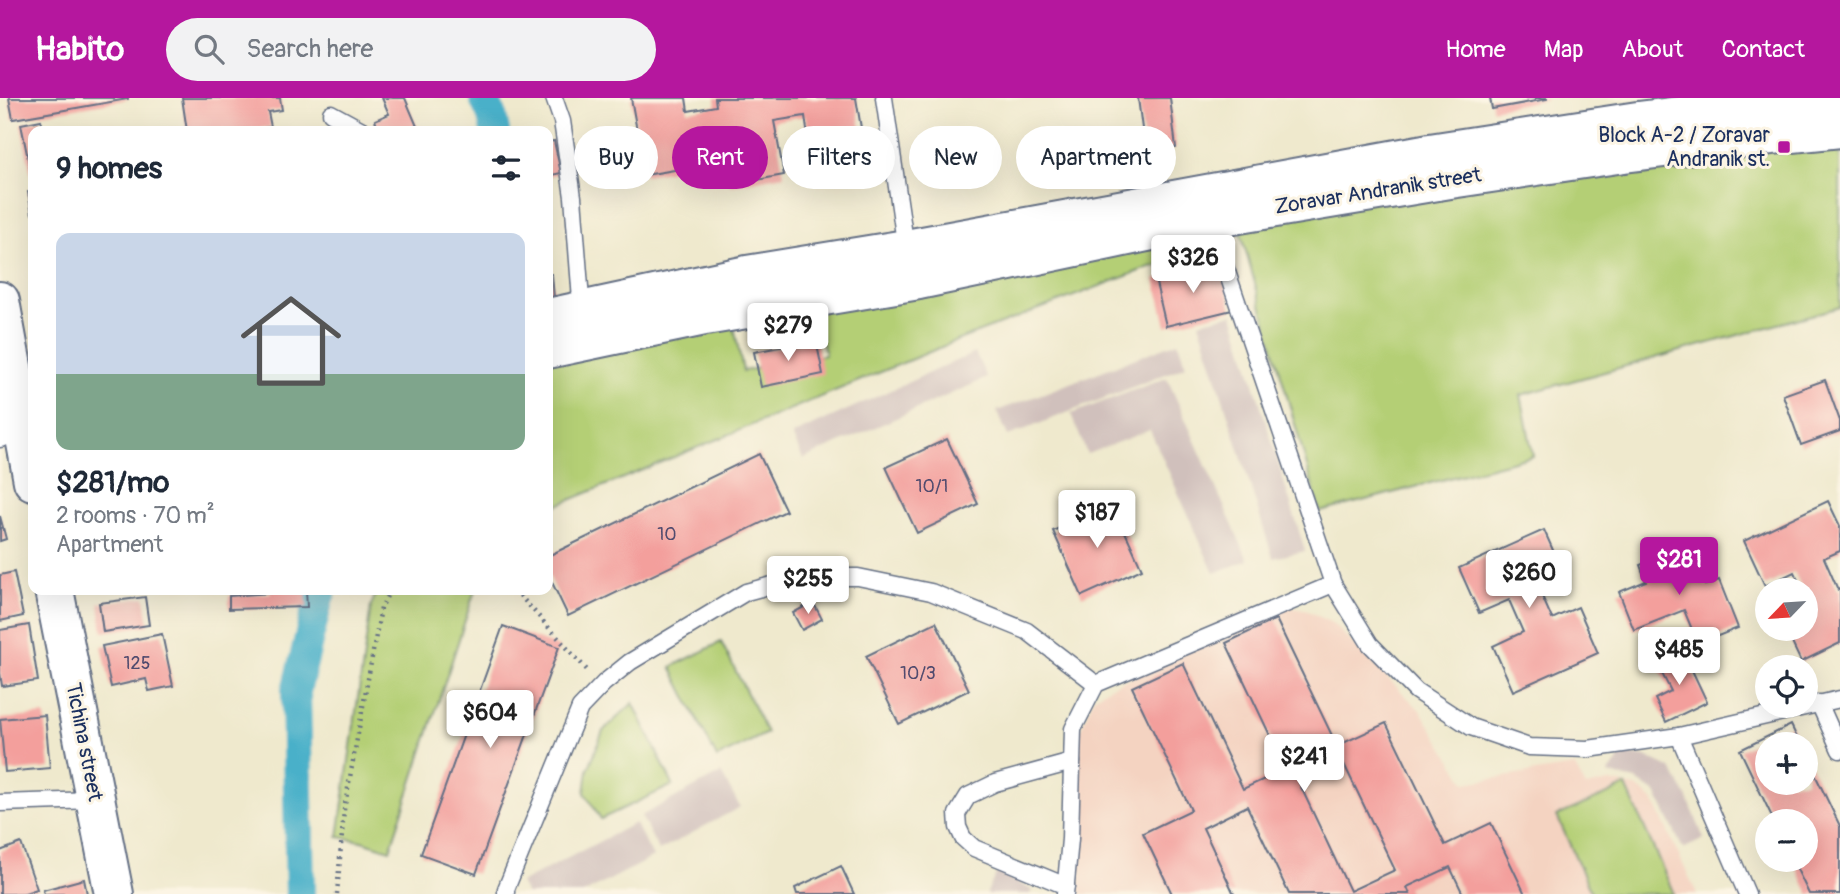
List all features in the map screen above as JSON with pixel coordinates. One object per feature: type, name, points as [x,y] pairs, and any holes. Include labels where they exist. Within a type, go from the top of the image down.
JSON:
[{"type":"main road","name":"Zoravar Andranik street","points":[[565,330],[705,316],[912,265],[1206,206],[1450,179],[1744,138],[1835,113]]},
{"type":"main road","points":[[0,301],[21,439]]},
{"type":"main road","name":"Tichina street","points":[[55,595],[114,894]]},
{"type":"lane","points":[[554,98],[562,121],[573,197],[565,330]]},
{"type":"lane","points":[[884,98],[912,265]]},
{"type":"lane","points":[[331,113],[355,126]]},
{"type":"lane","points":[[1206,206],[1333,584],[1370,644],[1416,691],[1471,727],[1529,747],[1588,749],[1679,736],[1840,699]]},
{"type":"lane","points":[[506,894],[527,835],[580,708],[630,662],[746,592],[802,577],[858,578],[931,592],[1027,631],[1096,684]]},
{"type":"lane","points":[[1072,762],[995,783],[968,796],[957,814],[958,827],[963,838],[974,848],[1065,890],[1070,839],[1073,729],[1096,684],[1333,584]]},
{"type":"lane","points":[[1819,703],[1840,750]]},
{"type":"lane","points":[[1679,736],[1748,894]]},
{"type":"lane","points":[[0,803],[95,800]]},
{"type":"path","points":[[337,894],[344,810],[381,608],[388,595]]},
{"type":"path","points":[[519,595],[601,686]]},
{"type":"shaded area","points":[[1233,314],[1305,551],[1273,558],[1199,322]]},
{"type":"shaded area","points":[[1178,342],[1186,366],[1008,436],[997,411]]},
{"type":"shaded area","points":[[975,353],[987,378],[803,459],[792,435]]},
{"type":"shaded area","points":[[1169,377],[1167,378],[1248,560],[1214,573],[1150,430],[1087,454],[1071,414]]},
{"type":"shaded area","points":[[1289,607],[1308,611],[1332,623],[1420,710],[1466,783],[1574,766],[1586,787],[1609,782],[1636,787],[1653,800],[1697,894],[1079,894],[1080,731],[1094,697],[1110,687]]},
{"type":"shaded area","points":[[1624,753],[1646,757],[1671,769],[1687,796],[1704,839],[1683,849],[1656,793],[1636,780],[1608,774]]},
{"type":"shaded area","points":[[721,773],[740,807],[659,851],[641,816]]},
{"type":"shaded area","points":[[635,823],[653,857],[583,894],[526,894],[520,883]]},
{"type":"shaded area","points":[[997,872],[1032,890],[1030,894],[986,894]]},
{"type":"green space","points":[[1840,142],[1840,307],[1521,395],[1533,456],[1320,512],[1235,213]]},
{"type":"green space","points":[[1200,216],[1211,257],[1150,267],[961,339],[553,507],[553,348],[730,307],[743,371],[825,355],[811,290]]},
{"type":"green space","points":[[375,595],[473,595],[390,850],[338,837],[371,606]]},
{"type":"green space","points":[[721,642],[767,733],[717,758],[671,667]]},
{"type":"green space","points":[[633,703],[673,785],[601,819],[585,793],[588,770],[603,731]]},
{"type":"green space","points":[[1626,786],[1674,894],[1592,894],[1557,816]]},
{"type":"building","points":[[9,98],[128,98],[128,99],[13,119]]},
{"type":"building","points":[[182,98],[280,98],[282,110],[268,112],[271,126],[186,126]]},
{"type":"building","points":[[382,98],[405,98],[417,126],[377,126],[375,120],[389,114]]},
{"type":"building","points":[[631,98],[686,98],[688,111],[716,106],[715,98],[856,98],[861,126],[806,126],[805,116],[774,121],[782,175],[768,178],[768,126],[672,126],[672,170],[658,173],[658,126],[636,126]]},
{"type":"building","points":[[1138,98],[1170,98],[1173,126],[1142,126]]},
{"type":"building","points":[[1490,98],[1547,98],[1547,99],[1492,109]]},
{"type":"building","points":[[41,120],[43,126],[28,126],[28,159],[21,124]]},
{"type":"building","points":[[553,141],[561,173],[553,175]]},
{"type":"building","points":[[1220,263],[1232,310],[1166,326],[1155,279]]},
{"type":"building","points":[[816,340],[823,374],[761,387],[754,352]]},
{"type":"building","points":[[1825,380],[1840,421],[1840,431],[1801,445],[1783,395]]},
{"type":"building","points":[[947,439],[978,504],[917,533],[886,467]]},
{"type":"building","points":[[759,454],[786,511],[568,616],[553,584],[553,554]]},
{"type":"building","points":[[1828,501],[1840,526],[1840,551],[1824,558],[1838,590],[1840,589],[1840,643],[1815,655],[1798,655],[1791,641],[1818,641],[1818,578],[1797,578],[1794,572],[1782,578],[1761,578],[1744,541]]},
{"type":"building","points":[[1112,503],[1142,569],[1082,596],[1053,531]]},
{"type":"building","points":[[0,516],[6,539],[0,541]]},
{"type":"building","points":[[1544,530],[1564,575],[1538,587],[1552,619],[1578,607],[1598,653],[1513,691],[1493,646],[1523,632],[1509,600],[1479,613],[1459,568]]},
{"type":"building","points":[[1690,545],[1705,585],[1719,580],[1738,628],[1698,644],[1684,610],[1634,630],[1619,592],[1646,581],[1640,565]]},
{"type":"building","points":[[14,572],[23,616],[0,621],[0,575]]},
{"type":"building","points":[[306,595],[307,607],[229,609],[229,596]]},
{"type":"building","points":[[145,597],[149,625],[103,632],[99,603]]},
{"type":"building","points":[[813,602],[822,619],[802,630],[793,613]]},
{"type":"building","points":[[1276,619],[1337,746],[1386,723],[1445,845],[1491,823],[1525,894],[1463,894],[1450,867],[1407,887],[1410,894],[1289,894],[1247,806],[1203,828],[1234,894],[1172,894],[1143,833],[1191,810],[1132,687],[1183,663],[1243,789],[1286,769],[1226,643]],"holes":[[[1343,762],[1395,870],[1350,891],[1299,783]]]},
{"type":"building","points":[[936,622],[969,690],[899,724],[866,656]]},
{"type":"building","points":[[29,625],[38,681],[2,686],[0,630]]},
{"type":"building","points":[[503,626],[559,647],[476,874],[421,854]]},
{"type":"building","points":[[162,634],[173,686],[149,691],[146,679],[111,687],[102,646]]},
{"type":"building","points":[[1682,649],[1707,702],[1666,722],[1655,699],[1671,691],[1656,662]]},
{"type":"building","points":[[45,715],[50,768],[5,772],[0,719]]},
{"type":"building","points":[[1791,725],[1794,732],[1777,732]]},
{"type":"building","points":[[1755,743],[1755,781],[1740,750]]},
{"type":"building","points":[[1818,781],[1840,826],[1840,894],[1809,894],[1798,872],[1818,872],[1818,809],[1768,809],[1762,795],[1818,795]]},
{"type":"building","points":[[21,843],[37,889],[22,894],[0,894],[0,851]]},
{"type":"building","points":[[841,866],[854,894],[797,894],[795,888]]},
{"type":"building","points":[[84,879],[87,894],[44,894],[43,890]]},
{"type":"waterway","points":[[484,98],[494,126]]},
{"type":"waterway","points":[[300,894],[296,691],[320,595]]},
{"type":"place","name":"Block A-2 / Zoravar Andranik st.","points":[[1784,147]]}]
